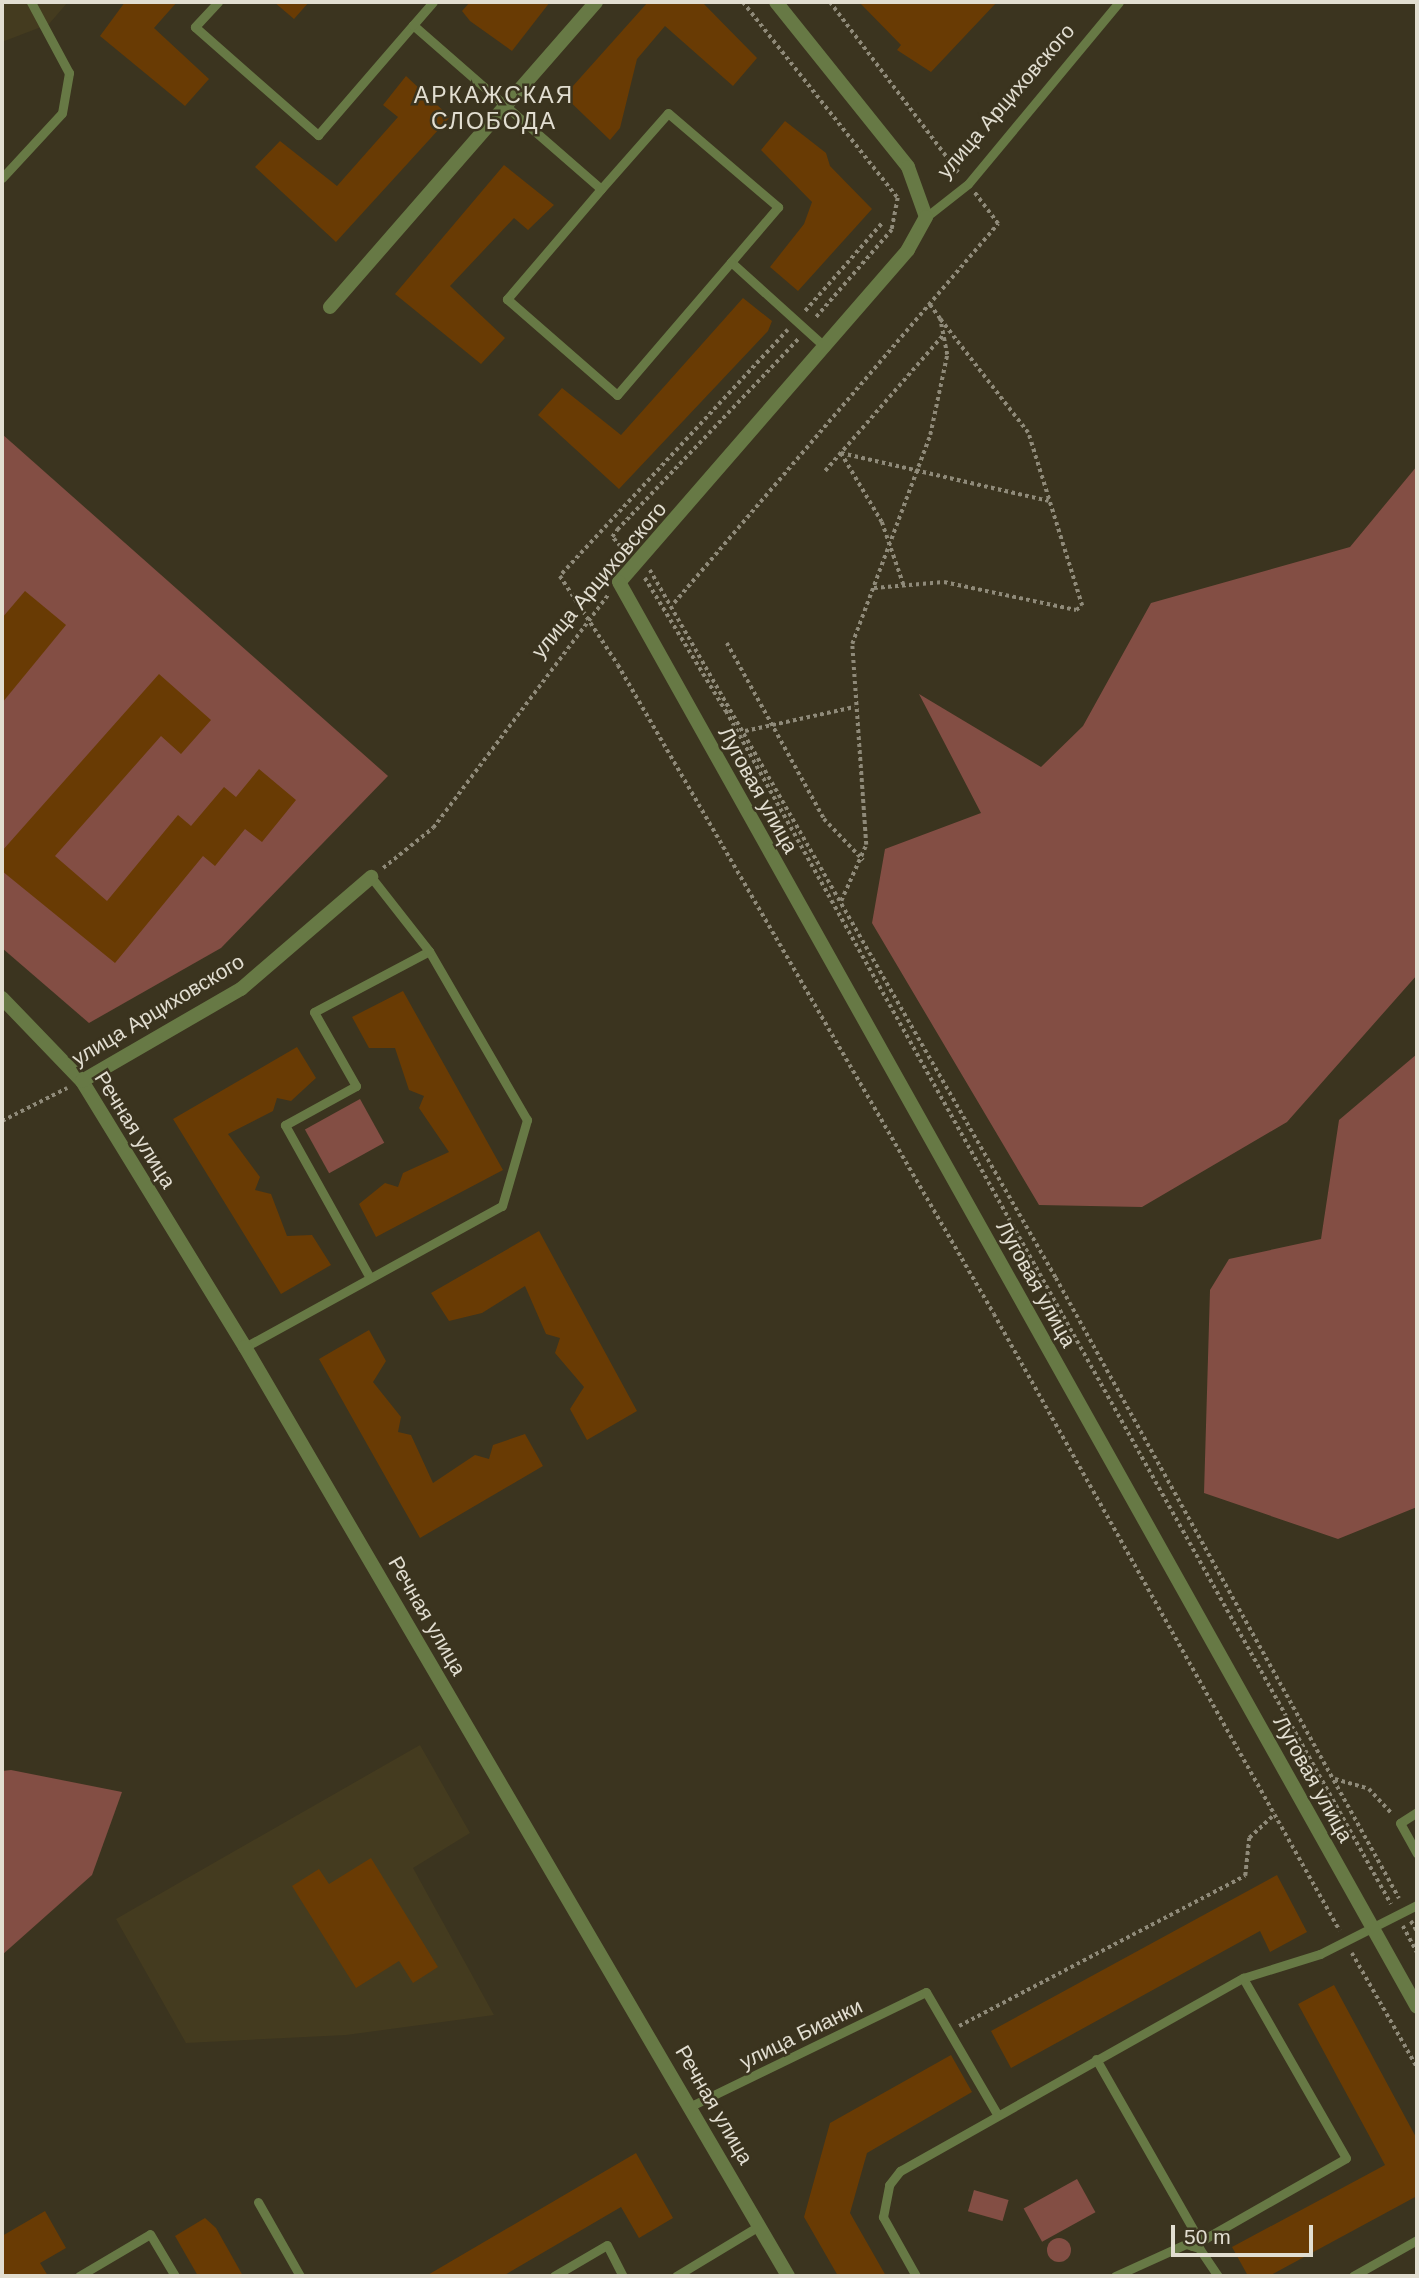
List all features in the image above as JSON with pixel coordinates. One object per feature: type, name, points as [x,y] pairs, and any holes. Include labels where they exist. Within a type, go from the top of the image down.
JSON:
[{"type":"street","points":[[330,307],[509,107],[596,2]]},
{"type":"street","points":[[776,2],[908,167],[926,217]]},
{"type":"street","name":"улица Арциховского","points":[[619,582],[908,250],[926,217]]},
{"type":"street","name":"Луговая улица","points":[[619,582],[1417,2007]]},
{"type":"street","name":"улица Арциховского","points":[[82,1081],[241,989],[371,877]]},
{"type":"street","name":"Речная улица","points":[[2,998],[82,1081],[245,1347],[788,2276]]},
{"type":"lane","points":[[2,178],[62,113],[69,74],[31,2]]},
{"type":"lane","points":[[218,2],[195,27],[318,135],[433,2]]},
{"type":"lane","name":"улица Арциховского","points":[[926,217],[968,184],[1119,2]]},
{"type":"lane","points":[[413,25],[601,189]]},
{"type":"lane","points":[[668,113],[778,207],[617,395],[507,299],[601,189],[668,113]]},
{"type":"lane","points":[[731,262],[825,347]]},
{"type":"lane","points":[[245,1347],[369,1276],[502,1206],[527,1120],[429,951],[371,877]]},
{"type":"lane","points":[[369,1276],[285,1125],[356,1087],[314,1012],[429,951]]},
{"type":"lane","points":[[1417,1812],[1400,1823],[1417,1854]]},
{"type":"lane","points":[[916,2276],[883,2217],[889,2185],[901,2171],[997,2113],[1243,1979],[1373,1929],[1417,1905]]},
{"type":"lane","points":[[1115,2276],[1170,2246],[1196,2244],[1346,2158],[1243,1979]]},
{"type":"lane","name":"улица Бианки","points":[[691,2106],[926,1992],[949,2031]]},
{"type":"lane","points":[[949,2031],[997,2113]]},
{"type":"lane","points":[[1096,2059],[1196,2244],[1218,2276]]},
{"type":"lane","points":[[258,2202],[300,2276]]},
{"type":"lane","points":[[676,2276],[759,2226]]},
{"type":"lane","points":[[79,2276],[150,2234],[175,2276]]},
{"type":"lane","points":[[1353,2276],[1417,2240]]},
{"type":"lane","points":[[554,2276],[607,2245],[623,2276]]},
{"type":"path","points":[[743,2],[898,198],[892,230],[807,330],[612,537],[639,562],[745,731],[1335,1779],[1402,1913],[1417,1952]]},
{"type":"path","points":[[874,589],[944,582],[1079,610],[1082,601],[1028,433],[929,304]]},
{"type":"path","points":[[841,901],[863,860],[852,644],[919,471],[946,363],[940,319]]},
{"type":"path","points":[[825,471],[944,334]]},
{"type":"path","points":[[841,453],[1049,501]]},
{"type":"path","points":[[841,453],[891,544],[904,586]]},
{"type":"path","points":[[639,562],[726,711],[1402,1913],[1417,1931]]},
{"type":"path","name":"улица Арциховского","points":[[371,877],[433,828],[619,582]]},
{"type":"path","points":[[727,643],[824,818],[863,860]]},
{"type":"path","points":[[745,731],[854,707]]},
{"type":"path","name":"улица Арциховского","points":[[2,1122],[82,1081]]},
{"type":"path","points":[[1335,1779],[1369,1789],[1400,1823]]},
{"type":"path","points":[[949,2031],[1245,1876],[1249,1838],[1275,1814]]},
{"type":"shaded area","points":[[2,2],[68,2],[49,24],[2,42]]},
{"type":"shaded area","points":[[2,434],[388,776],[221,948],[89,1023],[2,948]]},
{"type":"shaded area","points":[[1417,466],[1417,975],[1287,1122],[1142,1207],[1039,1205],[872,923],[885,849],[981,813],[919,694],[1041,767],[1083,726],[1151,603],[1350,547]]},
{"type":"shaded area","points":[[1417,1054],[1417,1507],[1338,1539],[1204,1493],[1210,1290],[1229,1259],[1321,1239],[1339,1120]]},
{"type":"shaded area","points":[[360,1099],[384,1143],[329,1173],[305,1130]]},
{"type":"shaded area","points":[[420,1745],[470,1833],[413,1868],[494,2015],[346,2035],[186,2043],[116,1919]]},
{"type":"shaded area","points":[[11,1770],[122,1792],[92,1875],[2,1955],[2,1771]]},
{"type":"shaded area","points":[[1077,2179],[1095,2212],[1042,2242],[1024,2209]]},
{"type":"shaded area","points":[[974,2190],[1009,2200],[1003,2221],[968,2211]]},
{"type":"shaded area","points":[[1059,2238],[1070,2245],[1071,2250],[1064,2261],[1059,2262],[1048,2255],[1047,2250],[1054,2239]]},
{"type":"building","points":[[125,2],[177,2],[154,28],[209,79],[185,106],[100,36]]},
{"type":"building","points":[[274,2],[309,2],[294,19]]},
{"type":"building","points":[[470,2],[550,2],[512,51],[470,21],[462,11]]},
{"type":"building","points":[[648,2],[702,2],[757,58],[733,86],[665,26],[637,59],[620,128],[610,140],[564,96]]},
{"type":"building","points":[[859,2],[997,2],[931,72],[897,50],[901,45]]},
{"type":"building","points":[[406,76],[450,117],[336,242],[255,167],[280,141],[337,186],[398,117],[383,105]]},
{"type":"building","points":[[785,121],[826,153],[830,166],[872,209],[798,291],[770,267],[804,224],[812,202],[761,150]]},
{"type":"building","points":[[504,165],[554,205],[528,230],[514,218],[450,286],[505,338],[481,364],[395,294]]},
{"type":"building","points":[[743,298],[772,321],[768,331],[619,489],[538,415],[562,388],[621,435]]},
{"type":"building","points":[[25,591],[66,625],[2,703],[2,618]]},
{"type":"building","points":[[159,674],[211,720],[181,754],[161,736],[55,856],[107,901],[178,815],[191,826],[224,787],[236,797],[259,769],[296,800],[262,842],[245,829],[215,866],[203,856],[115,963],[2,871],[2,851]]},
{"type":"building","points":[[403,991],[503,1170],[376,1237],[359,1204],[385,1183],[398,1187],[403,1173],[449,1152],[419,1108],[424,1096],[409,1090],[395,1048],[369,1048],[352,1017]]},
{"type":"building","points":[[297,1047],[316,1078],[291,1101],[277,1098],[273,1111],[228,1134],[260,1177],[255,1190],[271,1194],[287,1236],[312,1235],[331,1265],[281,1294],[173,1119]]},
{"type":"building","points":[[539,1231],[637,1411],[587,1440],[570,1409],[584,1387],[555,1353],[560,1338],[546,1334],[525,1286],[482,1313],[449,1321],[431,1293]]},
{"type":"building","points":[[369,1330],[386,1361],[373,1382],[401,1417],[398,1432],[411,1435],[433,1483],[475,1455],[489,1459],[493,1445],[525,1434],[543,1466],[420,1538],[319,1359]]},
{"type":"building","points":[[371,1858],[438,1967],[413,1983],[399,1961],[356,1988],[292,1886],[319,1869],[329,1884]]},
{"type":"building","points":[[1277,1875],[1307,1932],[1270,1952],[1260,1931],[1011,2068],[991,2031]]},
{"type":"building","points":[[1334,1985],[1417,2139],[1417,2196],[1269,2276],[1248,2276],[1232,2247],[1385,2165],[1298,2004]]},
{"type":"building","points":[[951,2055],[972,2092],[867,2153],[850,2213],[886,2276],[838,2276],[804,2217],[830,2123]]},
{"type":"building","points":[[636,2153],[673,2218],[639,2238],[621,2207],[503,2276],[426,2276]]},
{"type":"building","points":[[45,2211],[66,2248],[40,2263],[48,2276],[2,2276],[2,2236]]},
{"type":"building","points":[[205,2218],[216,2228],[243,2276],[198,2276],[175,2236]]},
{"type":"district","name":"АРКАЖСКАЯ СЛОБОДА","points":[[494,108]]}]
